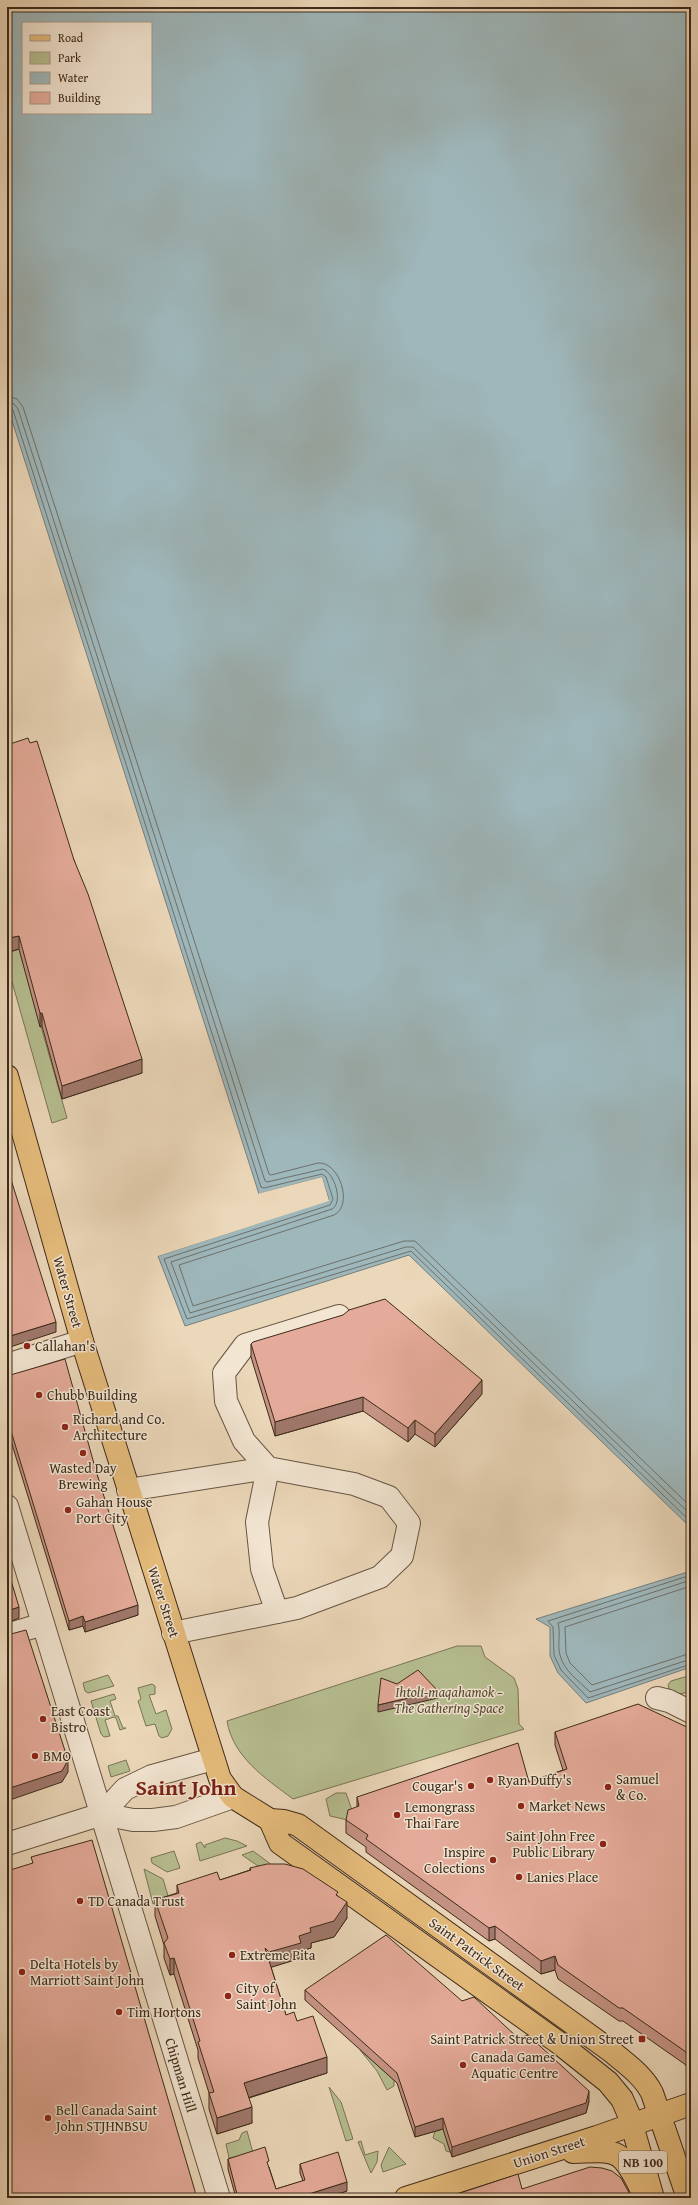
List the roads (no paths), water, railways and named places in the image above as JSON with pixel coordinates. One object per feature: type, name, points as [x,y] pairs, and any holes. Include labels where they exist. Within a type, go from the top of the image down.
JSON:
[{"type":"main road","name":"Water Street","points":[[7,1076],[82,1341],[128,1490],[213,1759],[220,1779],[233,1796]]},
{"type":"main road","name":"Saint Patrick Street","points":[[233,1796],[270,1820],[284,1821],[298,1825],[611,2051],[647,2083],[659,2116]]},
{"type":"main road","name":"Saint Patrick Street","points":[[270,1820],[280,1843],[588,2065],[618,2094],[625,2105],[632,2125]]},
{"type":"main road","name":"Union Street","points":[[406,2198],[632,2125],[691,2104]]},
{"type":"main road","name":"NB 100","points":[[659,2116],[688,2198]]},
{"type":"main road","name":"NB 100","points":[[632,2125],[653,2198]]},
{"type":"main road","points":[[549,2152],[601,2151],[621,2156],[632,2169],[646,2198]]},
{"type":"street","points":[[268,1468],[244,1441],[226,1401],[224,1373],[245,1345],[339,1316]]},
{"type":"street","points":[[7,1365],[82,1341]]},
{"type":"street","points":[[268,1468],[257,1522],[262,1569],[277,1612]]},
{"type":"street","points":[[128,1490],[268,1468],[354,1484],[389,1497],[409,1523],[402,1556],[380,1577],[297,1608],[173,1633]]},
{"type":"street","name":"Chipman Hill","points":[[7,1506],[219,2198]]},
{"type":"street","points":[[7,1635],[43,1624]]},
{"type":"street","points":[[657,1698],[684,1709]]},
{"type":"street","points":[[102,1814],[125,1788],[152,1776],[213,1759]]},
{"type":"street","points":[[7,1844],[102,1814],[133,1820],[153,1820],[176,1817],[233,1796]]},
{"type":"water","points":[[7,7],[691,7],[691,1528],[409,1255],[185,1326],[158,1256],[329,1200],[322,1177],[259,1194],[7,405]]},
{"type":"water","points":[[691,1571],[691,1667],[586,1703],[558,1673],[550,1656],[550,1627],[536,1619]]},
{"type":"place","name":"Callahan's","points":[[27,1346]]},
{"type":"place","name":"Chubb Building","points":[[39,1395]]},
{"type":"place","name":"Richard and Co. Architecture","points":[[65,1427]]},
{"type":"place","name":"Wasted Day Brewing","points":[[83,1453]]},
{"type":"place","name":"Gahan House Port City","points":[[68,1510]]},
{"type":"place","name":"East Coast Bistro","points":[[43,1719]]},
{"type":"place","name":"BMO","points":[[35,1756]]},
{"type":"place","name":"Ryan Duffy's","points":[[490,1780]]},
{"type":"place","name":"Cougar's","points":[[471,1786]]},
{"type":"place","name":"Samuel & Co.","points":[[608,1787]]},
{"type":"place","name":"Market News","points":[[521,1806]]},
{"type":"place","name":"Lemongrass Thai Fare","points":[[397,1815]]},
{"type":"place","name":"Saint John Free Public Library","points":[[603,1844]]},
{"type":"place","name":"Inspire Colections","points":[[493,1860]]},
{"type":"place","name":"Lanies Place","points":[[519,1877]]},
{"type":"place","name":"TD Canada Trust","points":[[80,1901]]},
{"type":"place","name":"Extreme Pita","points":[[232,1955]]},
{"type":"place","name":"Delta Hotels by Marriott Saint John","points":[[22,1972]]},
{"type":"place","name":"City of Saint John","points":[[228,1996]]},
{"type":"place","name":"Tim Hortons","points":[[119,2012]]},
{"type":"place","name":"Saint Patrick Street & Union Street","points":[[642,2039]]},
{"type":"place","name":"Canada Games Aquatic Centre","points":[[463,2065]]},
{"type":"place","name":"Bell Canada Saint John STJHNBSU","points":[[48,2118]]},
{"type":"district","name":"Saint John","points":[[186,1787]]},
{"type":"park label","name":"Ihtoli-maqahamok – The Gathering Space","points":[[449,1700]]}]
